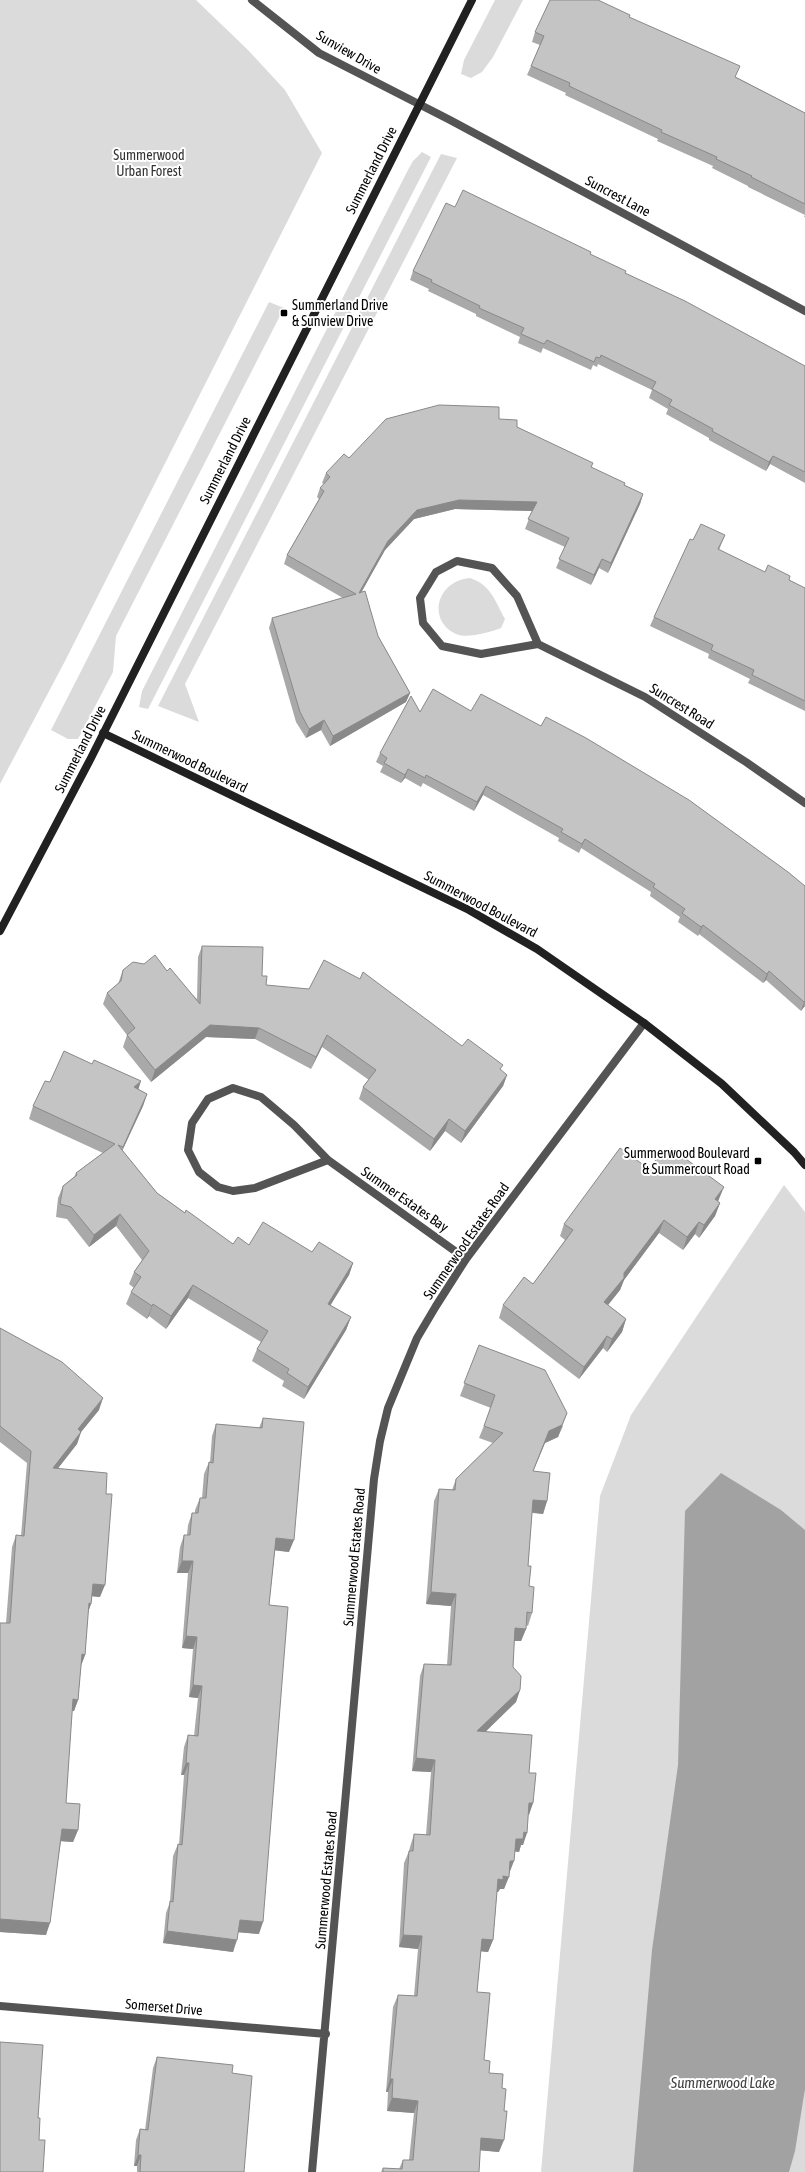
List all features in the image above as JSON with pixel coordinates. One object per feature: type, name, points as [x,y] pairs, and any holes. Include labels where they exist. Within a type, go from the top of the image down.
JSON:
[{"type":"street","name":"Sunview Drive","points":[[252,0],[319,53],[419,104]]},
{"type":"street","name":"Summerland Drive","points":[[0,931],[103,733],[472,0]]},
{"type":"street","name":"Suncrest Lane","points":[[419,104],[805,311]]},
{"type":"street","points":[[457,561],[492,568],[517,596],[538,644],[481,654],[442,646],[423,624],[420,598],[436,572],[457,561]]},
{"type":"street","name":"Suncrest Road","points":[[538,644],[645,697],[746,762],[805,803]]},
{"type":"street","name":"Summerwood Boulevard","points":[[103,733],[469,910],[538,949],[644,1023],[722,1084],[794,1152],[805,1165]]},
{"type":"street","name":"Summerwood Estates Road","points":[[312,2172],[326,2034],[374,1479],[380,1441],[388,1408],[417,1338],[466,1259],[644,1023]]},
{"type":"street","name":"Summer Estates Bay","points":[[328,1160],[255,1188],[233,1191],[218,1187],[199,1172],[188,1150],[192,1123],[208,1099],[233,1088],[261,1097],[294,1124],[328,1160],[466,1259]]},
{"type":"street","name":"Somerset Drive","points":[[0,2006],[326,2034]]},
{"type":"green space","name":"Summerwood Urban Forest","points":[[0,0],[196,0],[248,50],[285,90],[322,153],[65,661],[0,784]]},
{"type":"green space","points":[[495,0],[523,0],[493,57],[482,72],[471,78],[461,74],[464,60]]},
{"type":"green space","points":[[422,152],[431,157],[148,709],[139,707],[142,691],[408,170],[413,161]]},
{"type":"green space","points":[[441,154],[457,158],[185,684],[199,722],[158,706]]},
{"type":"green space","points":[[269,302],[284,308],[116,636],[113,672],[78,739],[68,739],[51,730]]},
{"type":"green space","points":[[470,578],[483,585],[492,594],[505,619],[501,628],[466,636],[456,634],[447,628],[441,620],[439,602],[443,594],[449,586],[458,581]]},
{"type":"green space","points":[[784,1185],[805,1212],[805,2172],[541,2172],[600,1496],[631,1415]]},
{"type":"water","name":"Summerwood Lake","points":[[721,1473],[781,1510],[805,1530],[805,2089],[795,2151],[789,2172],[633,2172],[652,1950],[678,1765],[685,1511]]},
{"type":"building","points":[[550,0],[598,0],[630,15],[629,17],[740,66],[735,77],[805,113],[805,204],[716,159],[717,157],[661,132],[662,130],[569,86],[570,83],[531,66],[544,36],[535,32]]},
{"type":"building","points":[[463,190],[591,252],[590,254],[626,271],[625,273],[685,301],[805,366],[805,472],[773,456],[769,462],[712,431],[713,429],[669,405],[672,400],[652,389],[656,382],[601,355],[600,358],[596,357],[594,362],[547,340],[544,344],[521,334],[524,328],[479,308],[480,306],[431,282],[432,280],[413,271],[446,203],[455,207]]},
{"type":"building","points":[[439,405],[499,407],[499,419],[517,420],[517,427],[593,463],[591,467],[625,483],[624,485],[643,494],[611,563],[602,559],[594,575],[559,559],[569,538],[528,519],[537,502],[459,500],[417,510],[388,541],[359,593],[365,591],[378,636],[410,693],[333,736],[324,720],[309,729],[300,712],[272,618],[356,594],[287,555],[324,491],[320,488],[330,477],[326,473],[344,454],[349,458],[386,419]]},
{"type":"building","points":[[701,524],[725,535],[718,549],[765,572],[768,565],[790,576],[789,580],[805,588],[805,701],[752,675],[754,670],[711,650],[713,645],[654,617],[690,539],[693,540]]},
{"type":"building","points":[[433,689],[471,711],[481,694],[541,726],[546,717],[586,738],[689,800],[805,886],[805,1001],[804,1002],[769,971],[767,974],[703,925],[701,927],[682,913],[685,909],[653,887],[655,884],[585,839],[582,844],[561,832],[563,829],[486,786],[477,802],[426,775],[425,778],[408,769],[405,775],[384,763],[387,758],[380,753],[411,696],[420,712]]},
{"type":"building","points":[[202,946],[263,947],[262,976],[267,976],[266,985],[309,989],[324,960],[360,979],[363,972],[462,1046],[468,1039],[503,1065],[500,1069],[507,1075],[465,1131],[449,1119],[434,1139],[363,1087],[376,1070],[327,1035],[316,1057],[259,1028],[210,1025],[155,1070],[127,1035],[135,1028],[107,993],[121,981],[123,970],[133,962],[144,964],[155,955],[167,971],[170,968],[200,1004]]},
{"type":"building","points":[[64,1051],[92,1064],[94,1060],[141,1081],[134,1087],[147,1094],[123,1147],[118,1145],[157,1193],[185,1213],[186,1210],[233,1244],[238,1237],[249,1245],[263,1222],[312,1252],[319,1242],[353,1263],[328,1304],[351,1317],[308,1387],[287,1373],[289,1369],[257,1349],[268,1331],[193,1285],[171,1316],[153,1304],[152,1306],[131,1292],[141,1277],[134,1272],[149,1251],[120,1214],[94,1235],[71,1207],[60,1204],[63,1186],[77,1175],[76,1173],[115,1144],[33,1106],[45,1081],[50,1082]]},
{"type":"building","points":[[620,1148],[649,1169],[658,1157],[662,1160],[671,1148],[724,1187],[715,1199],[720,1203],[704,1225],[699,1222],[687,1237],[664,1220],[624,1273],[624,1278],[604,1302],[626,1319],[612,1339],[607,1336],[584,1367],[503,1305],[524,1277],[533,1284],[573,1230],[564,1224]]},
{"type":"building","points":[[0,1328],[62,1362],[103,1398],[78,1429],[81,1432],[53,1468],[107,1473],[106,1494],[112,1494],[105,1585],[93,1584],[91,1604],[89,1603],[85,1655],[82,1654],[78,1700],[73,1699],[66,1803],[80,1804],[78,1830],[62,1829],[50,1923],[0,1919],[0,1623],[10,1623],[16,1535],[24,1536],[31,1451],[0,1426]]},
{"type":"building","points":[[479,1345],[545,1370],[567,1413],[562,1425],[549,1431],[533,1471],[550,1473],[547,1501],[533,1500],[528,1566],[531,1566],[529,1586],[534,1587],[532,1613],[527,1612],[526,1629],[515,1628],[513,1667],[521,1676],[520,1690],[477,1731],[532,1735],[529,1773],[536,1773],[533,1803],[529,1803],[527,1833],[524,1832],[523,1839],[516,1839],[514,1861],[510,1861],[509,1877],[503,1876],[503,1880],[498,1879],[493,1940],[482,1939],[477,1992],[490,1993],[484,2060],[490,2061],[489,2073],[503,2074],[502,2088],[506,2089],[504,2111],[507,2111],[504,2140],[481,2138],[479,2172],[383,2172],[383,2168],[402,2169],[403,2160],[413,2160],[418,2101],[392,2098],[393,2079],[390,2079],[398,1995],[417,1996],[422,1936],[403,1935],[409,1851],[413,1851],[414,1834],[430,1835],[435,1760],[416,1758],[424,1664],[451,1665],[456,1594],[431,1592],[439,1489],[455,1490],[456,1479],[503,1433],[484,1426],[495,1395],[464,1383]]},
{"type":"building","points":[[263,1418],[304,1422],[294,1540],[276,1538],[269,1605],[288,1607],[263,1922],[240,1920],[237,1940],[167,1931],[170,1901],[173,1902],[178,1844],[182,1845],[189,1763],[186,1763],[188,1735],[198,1736],[202,1686],[193,1685],[197,1637],[186,1636],[193,1561],[182,1561],[184,1535],[190,1535],[192,1513],[198,1513],[200,1498],[206,1498],[209,1462],[213,1463],[216,1424],[262,1428]]},
{"type":"building","points":[[0,2042],[43,2045],[38,2118],[40,2118],[39,2140],[45,2140],[43,2172],[0,2172]]},
{"type":"building","points":[[157,2057],[233,2065],[232,2073],[252,2076],[244,2172],[140,2172],[141,2155],[138,2155],[140,2129],[148,2130]]},
{"type":"place","name":"Summerland Drive & Sunview Drive","points":[[284,313]]},
{"type":"place","name":"Summerwood Boulevard & Summercourt Road","points":[[758,1161]]}]
